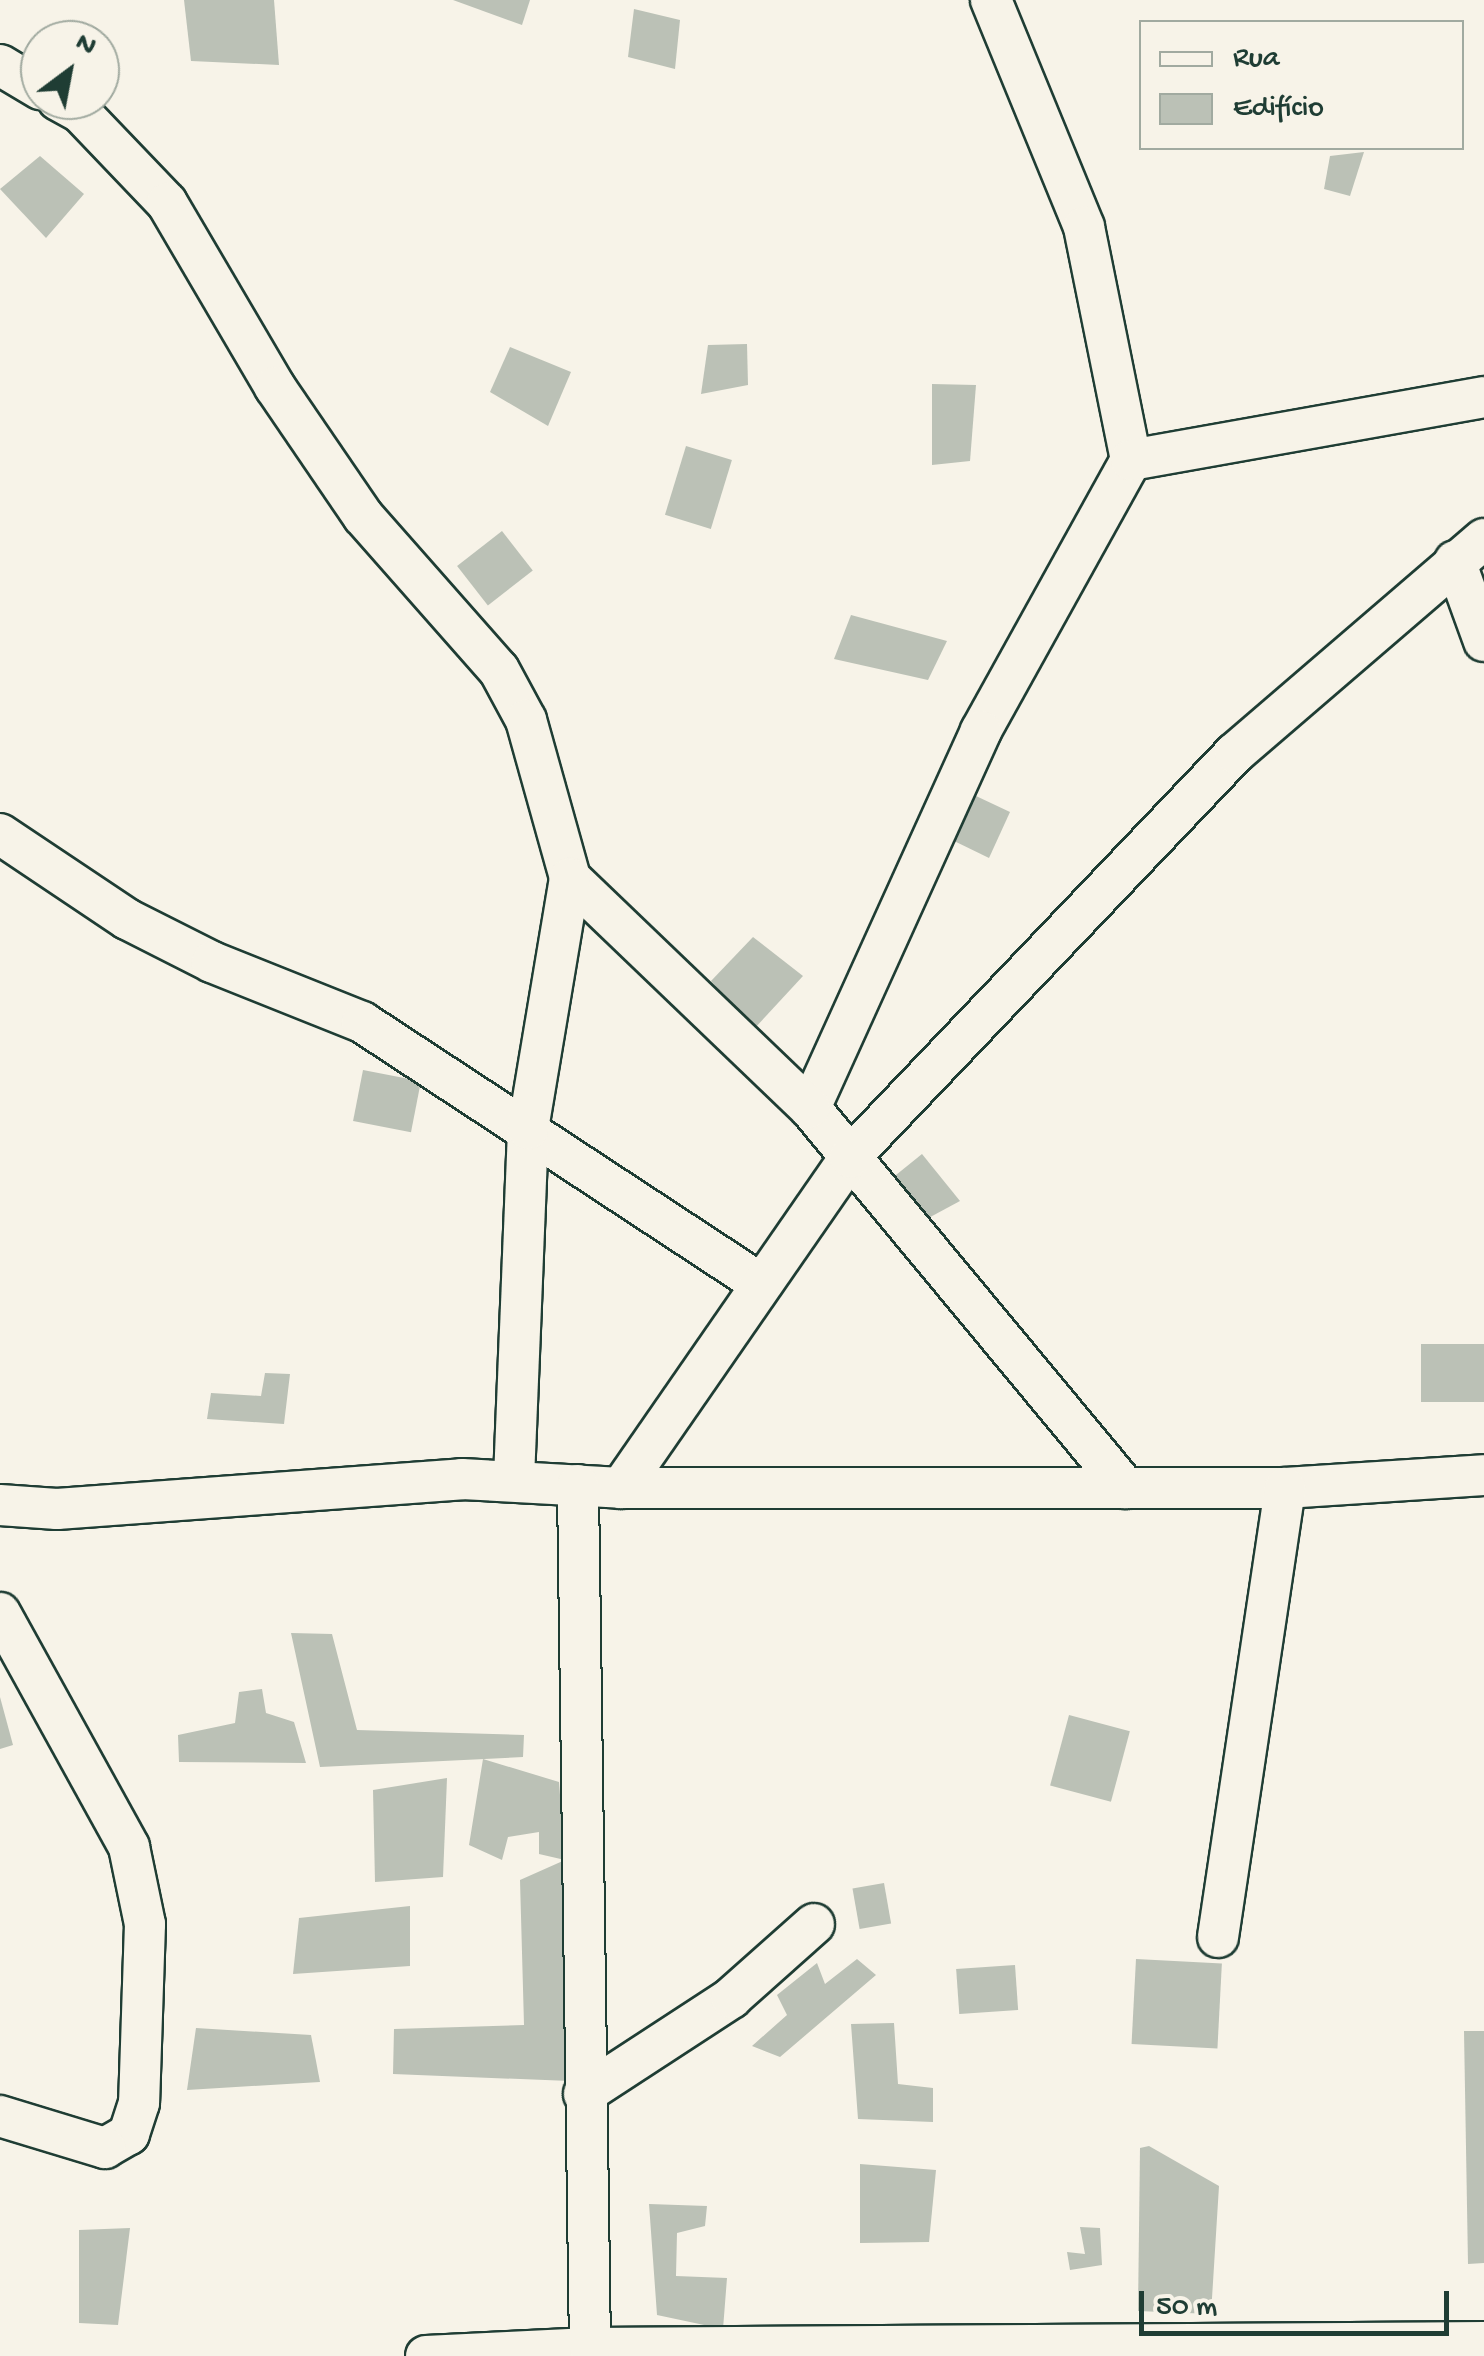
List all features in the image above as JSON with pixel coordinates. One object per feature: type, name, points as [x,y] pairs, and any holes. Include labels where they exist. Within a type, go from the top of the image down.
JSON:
[{"type":"street","points":[[810,1108],[981,731],[1131,460],[1084,227],[991,0]]},
{"type":"street","points":[[87,120],[167,204],[275,387],[363,516],[499,670],[526,720],[570,878],[528,1129],[514,1479]]},
{"type":"street","points":[[1131,460],[1484,397]]},
{"type":"street","points":[[1469,550],[1484,641]]},
{"type":"street","points":[[621,1488],[850,1157],[1234,754],[1469,550]]},
{"type":"street","points":[[0,834],[127,919],[212,962],[362,1022],[760,1283]]},
{"type":"street","points":[[570,878],[810,1108],[1126,1488]]},
{"type":"street","points":[[0,1505],[57,1510],[240,1492],[514,1479],[621,1488],[1285,1488],[1484,1475]]},
{"type":"street","points":[[578,1485],[590,2348]]},
{"type":"street","points":[[1218,1937],[1285,1488]]},
{"type":"street","points":[[0,1614],[129,1846],[145,1942],[140,2104],[129,2134],[104,2148],[0,2116]]},
{"type":"street","points":[[584,2094],[731,1998],[814,1924]]},
{"type":"street","points":[[426,2356],[590,2348],[1484,2342]]},
{"type":"building","points":[[184,0],[274,0],[279,65],[191,61]]},
{"type":"building","points":[[453,0],[530,0],[522,25]]},
{"type":"building","points":[[634,9],[680,20],[675,69],[628,57]]},
{"type":"building","points":[[1364,152],[1350,196],[1324,189],[1330,156]]},
{"type":"building","points":[[40,156],[84,194],[46,238],[0,189]]},
{"type":"building","points":[[747,344],[748,385],[701,394],[708,345]]},
{"type":"building","points":[[510,347],[571,372],[548,426],[490,392]]},
{"type":"building","points":[[932,384],[976,385],[970,461],[932,465]]},
{"type":"building","points":[[686,446],[732,460],[711,529],[665,515]]},
{"type":"building","points":[[502,531],[533,570],[488,605],[457,566]]},
{"type":"building","points":[[851,615],[947,641],[928,680],[834,659]]},
{"type":"building","points":[[976,796],[1010,812],[989,858],[950,839]]},
{"type":"building","points":[[753,937],[803,976],[754,1029],[711,981]]},
{"type":"building","points":[[363,1070],[421,1081],[411,1132],[353,1121]]},
{"type":"building","points":[[922,1154],[960,1201],[921,1222],[891,1179]]},
{"type":"building","points":[[1421,1344],[1484,1344],[1484,1402],[1421,1402]]},
{"type":"building","points":[[265,1373],[290,1374],[284,1424],[207,1419],[211,1393],[261,1396]]},
{"type":"building","points":[[291,1633],[332,1634],[357,1730],[524,1735],[523,1757],[320,1767]]},
{"type":"building","points":[[262,1689],[266,1713],[294,1722],[306,1763],[179,1762],[178,1735],[235,1723],[239,1692]]},
{"type":"building","points":[[0,1697],[13,1745],[0,1749]]},
{"type":"building","points":[[1069,1715],[1130,1731],[1111,1802],[1050,1786]]},
{"type":"building","points":[[483,1759],[559,1782],[565,1860],[539,1854],[539,1832],[508,1837],[502,1860],[469,1845]]},
{"type":"building","points":[[447,1778],[443,1877],[375,1882],[373,1790]]},
{"type":"building","points":[[565,1860],[570,2081],[393,2074],[394,2029],[524,2025],[520,1880]]},
{"type":"building","points":[[884,1883],[891,1923],[860,1929],[852,1889]]},
{"type":"building","points":[[410,1906],[410,1966],[293,1974],[299,1918]]},
{"type":"building","points":[[857,1959],[876,1975],[780,2057],[752,2046],[787,2015],[777,1995],[817,1963],[825,1984]]},
{"type":"building","points":[[1136,1959],[1222,1964],[1217,2048],[1132,2044]]},
{"type":"building","points":[[1015,1965],[1018,2010],[959,2014],[956,1969]]},
{"type":"building","points":[[894,2023],[898,2084],[933,2088],[933,2122],[858,2119],[851,2024]]},
{"type":"building","points":[[196,2028],[311,2035],[320,2082],[187,2090]]},
{"type":"building","points":[[1464,2031],[1484,2031],[1484,2263],[1468,2264]]},
{"type":"building","points":[[1149,2146],[1219,2186],[1211,2314],[1138,2311],[1140,2148]]},
{"type":"building","points":[[860,2164],[936,2170],[929,2242],[860,2243]]},
{"type":"building","points":[[649,2204],[707,2206],[705,2226],[677,2233],[676,2276],[727,2278],[723,2329],[657,2315]]},
{"type":"building","points":[[1080,2227],[1100,2228],[1102,2265],[1070,2270],[1067,2252],[1085,2254]]},
{"type":"building","points":[[130,2228],[118,2325],[79,2323],[79,2230]]}]
